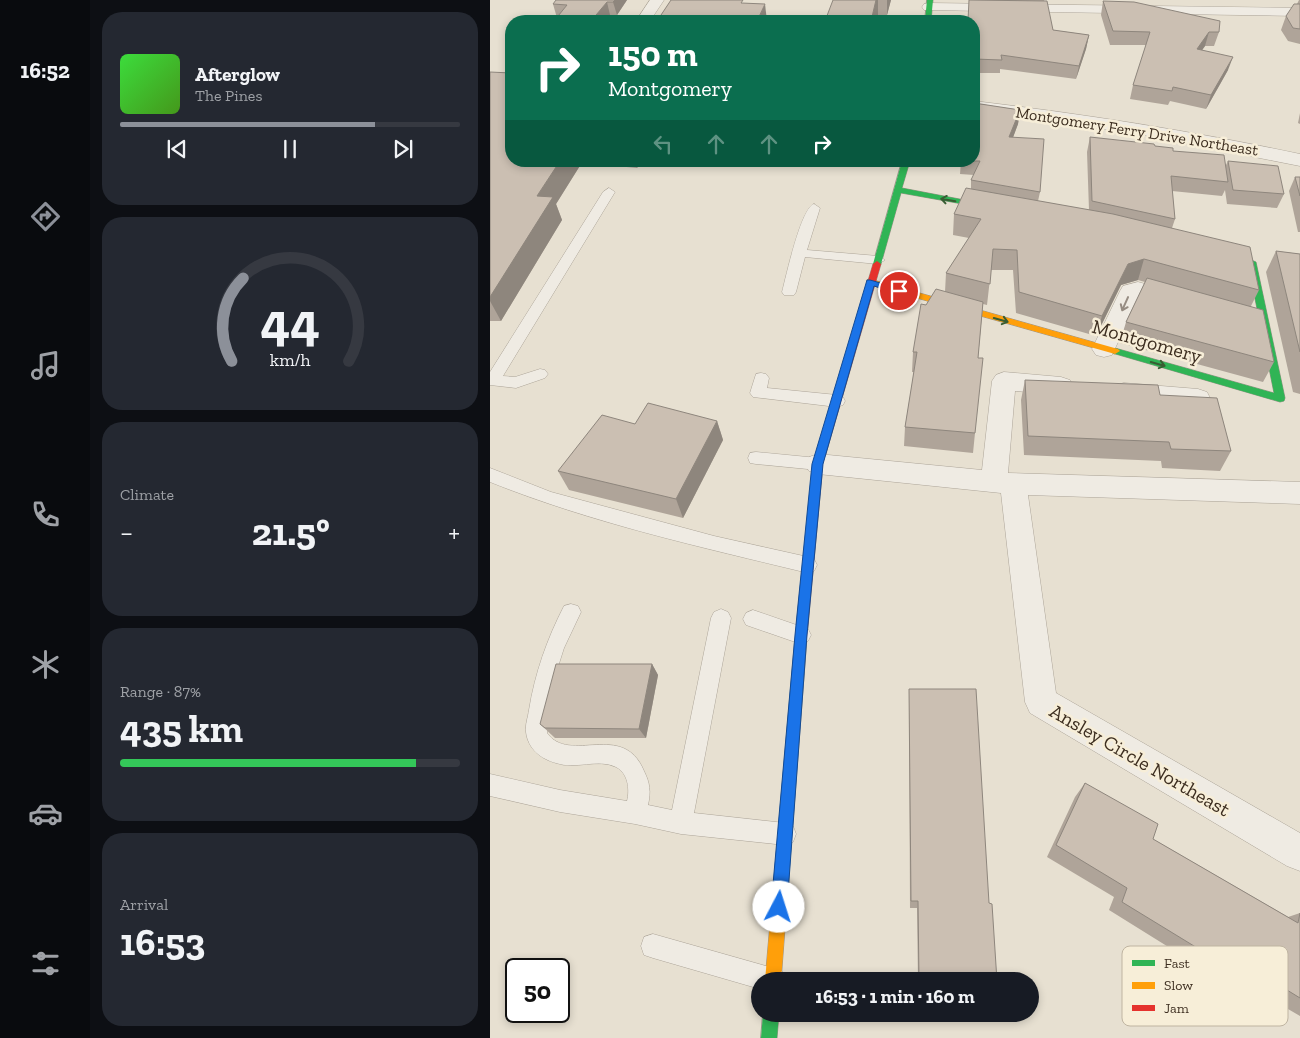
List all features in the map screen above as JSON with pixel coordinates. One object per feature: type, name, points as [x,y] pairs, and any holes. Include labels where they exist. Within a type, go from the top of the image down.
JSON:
[{"type":"main road","points":[[774,972],[801,635],[818,464],[905,167]]},
{"type":"main road","points":[[899,190],[1004,210]]},
{"type":"main road","name":"Montgomery","points":[[870,282],[1280,398],[1256,322],[1252,262],[1233,257]]},
{"type":"main road","points":[[769,1038],[770,1022]]},
{"type":"street","points":[[647,15],[657,0]]},
{"type":"street","points":[[929,9],[1300,12]]},
{"type":"street","name":"Montgomery Ferry Drive Northeast","points":[[980,107],[1039,113],[1160,131],[1300,160]]},
{"type":"street","points":[[1104,349],[1131,291],[1138,289],[1192,304]]},
{"type":"street","name":"Ansley Circle Northeast","points":[[1198,398],[1004,382],[1004,483],[1041,702],[1300,853]]},
{"type":"street","points":[[818,464],[1004,483],[1300,493]]},
{"type":"lane","points":[[492,383],[610,192]]},
{"type":"lane","points":[[789,292],[814,208]]},
{"type":"lane","points":[[800,253],[878,260]]},
{"type":"lane","points":[[492,383],[516,383],[540,374]]},
{"type":"lane","points":[[761,378],[758,393],[837,402]]},
{"type":"lane","points":[[756,458],[818,464]]},
{"type":"lane","points":[[490,475],[548,498],[714,543],[808,565]]},
{"type":"lane","points":[[571,612],[556,640],[541,694],[536,732],[544,746],[560,754],[589,756],[614,754],[629,762],[641,789],[635,813]]},
{"type":"lane","points":[[681,823],[722,618]]},
{"type":"lane","points":[[752,619],[801,635]]},
{"type":"lane","points":[[490,785],[560,802],[635,813],[681,823],[785,834]]},
{"type":"lane","points":[[653,946],[751,974]]},
{"type":"building","points":[[556,0],[615,0],[607,2],[596,15],[559,15],[567,5],[553,4]]},
{"type":"building","points":[[671,0],[743,0],[741,3],[765,4],[760,15],[661,15]]},
{"type":"building","points":[[833,0],[876,0],[872,15],[827,15]]},
{"type":"building","points":[[969,0],[1047,1],[1053,30],[1089,35],[1079,66],[1001,55],[1002,60],[980,59],[980,15],[968,15]]},
{"type":"building","points":[[1103,1],[1134,2],[1220,21],[1219,32],[1209,32],[1197,49],[1233,57],[1211,95],[1173,87],[1172,91],[1133,85],[1150,32],[1113,31]]},
{"type":"building","points":[[1294,4],[1300,4],[1300,29],[1293,28],[1286,16]]},
{"type":"building","points":[[490,72],[505,73],[505,167],[556,167],[537,196],[553,197],[490,297]]},
{"type":"building","points":[[980,104],[1020,110],[1009,137],[1044,139],[1040,192],[971,180],[977,167],[980,167]]},
{"type":"building","points":[[1090,137],[1154,144],[1155,146],[1173,148],[1173,151],[1224,155],[1228,182],[1171,176],[1175,219],[1092,201]]},
{"type":"building","points":[[1228,161],[1278,166],[1284,194],[1233,190]]},
{"type":"building","points":[[1295,177],[1300,177],[1300,196]]},
{"type":"building","points":[[966,188],[1113,214],[1250,247],[1259,290],[1144,259],[1128,264],[1102,316],[1019,292],[1017,250],[993,249],[990,284],[946,273],[981,219],[954,214]]},
{"type":"building","points":[[1276,251],[1300,254],[1300,352]]},
{"type":"building","points":[[1147,278],[1263,310],[1274,362],[1126,322]]},
{"type":"building","points":[[936,289],[983,302],[978,358],[983,358],[975,433],[905,427],[917,352],[913,352],[921,304],[926,305]]},
{"type":"building","points":[[1025,380],[1158,385],[1160,395],[1217,398],[1231,451],[1171,449],[1169,442],[1028,436]]},
{"type":"building","points":[[648,403],[717,421],[676,499],[558,471],[602,415],[635,424]]},
{"type":"building","points":[[556,664],[652,664],[639,729],[545,728],[540,724]]},
{"type":"building","points":[[909,689],[976,689],[989,903],[992,904],[996,972],[919,972],[918,901],[911,901]]},
{"type":"building","points":[[1085,783],[1158,824],[1153,839],[1298,923],[1300,913],[1300,998],[1288,991],[1288,946],[1194,946],[1122,902],[1127,888],[1056,845]]},
{"type":"traffic: fast","points":[[929,15],[930,0]]},
{"type":"traffic: fast","points":[[877,264],[904,167]]},
{"type":"traffic: fast","points":[[899,190],[996,208]]},
{"type":"traffic: fast","points":[[1115,351],[1280,398],[1252,262],[1244,260]]},
{"type":"traffic: fast","points":[[769,1038],[770,1022]]},
{"type":"traffic: slow","points":[[870,282],[1115,351]]},
{"type":"traffic: slow","points":[[774,972],[801,637]]},
{"type":"traffic: jam","points":[[801,637],[818,464],[877,264]]},
{"type":"route","points":[[779,907],[801,635],[818,464],[870,282],[899,291]]}]
